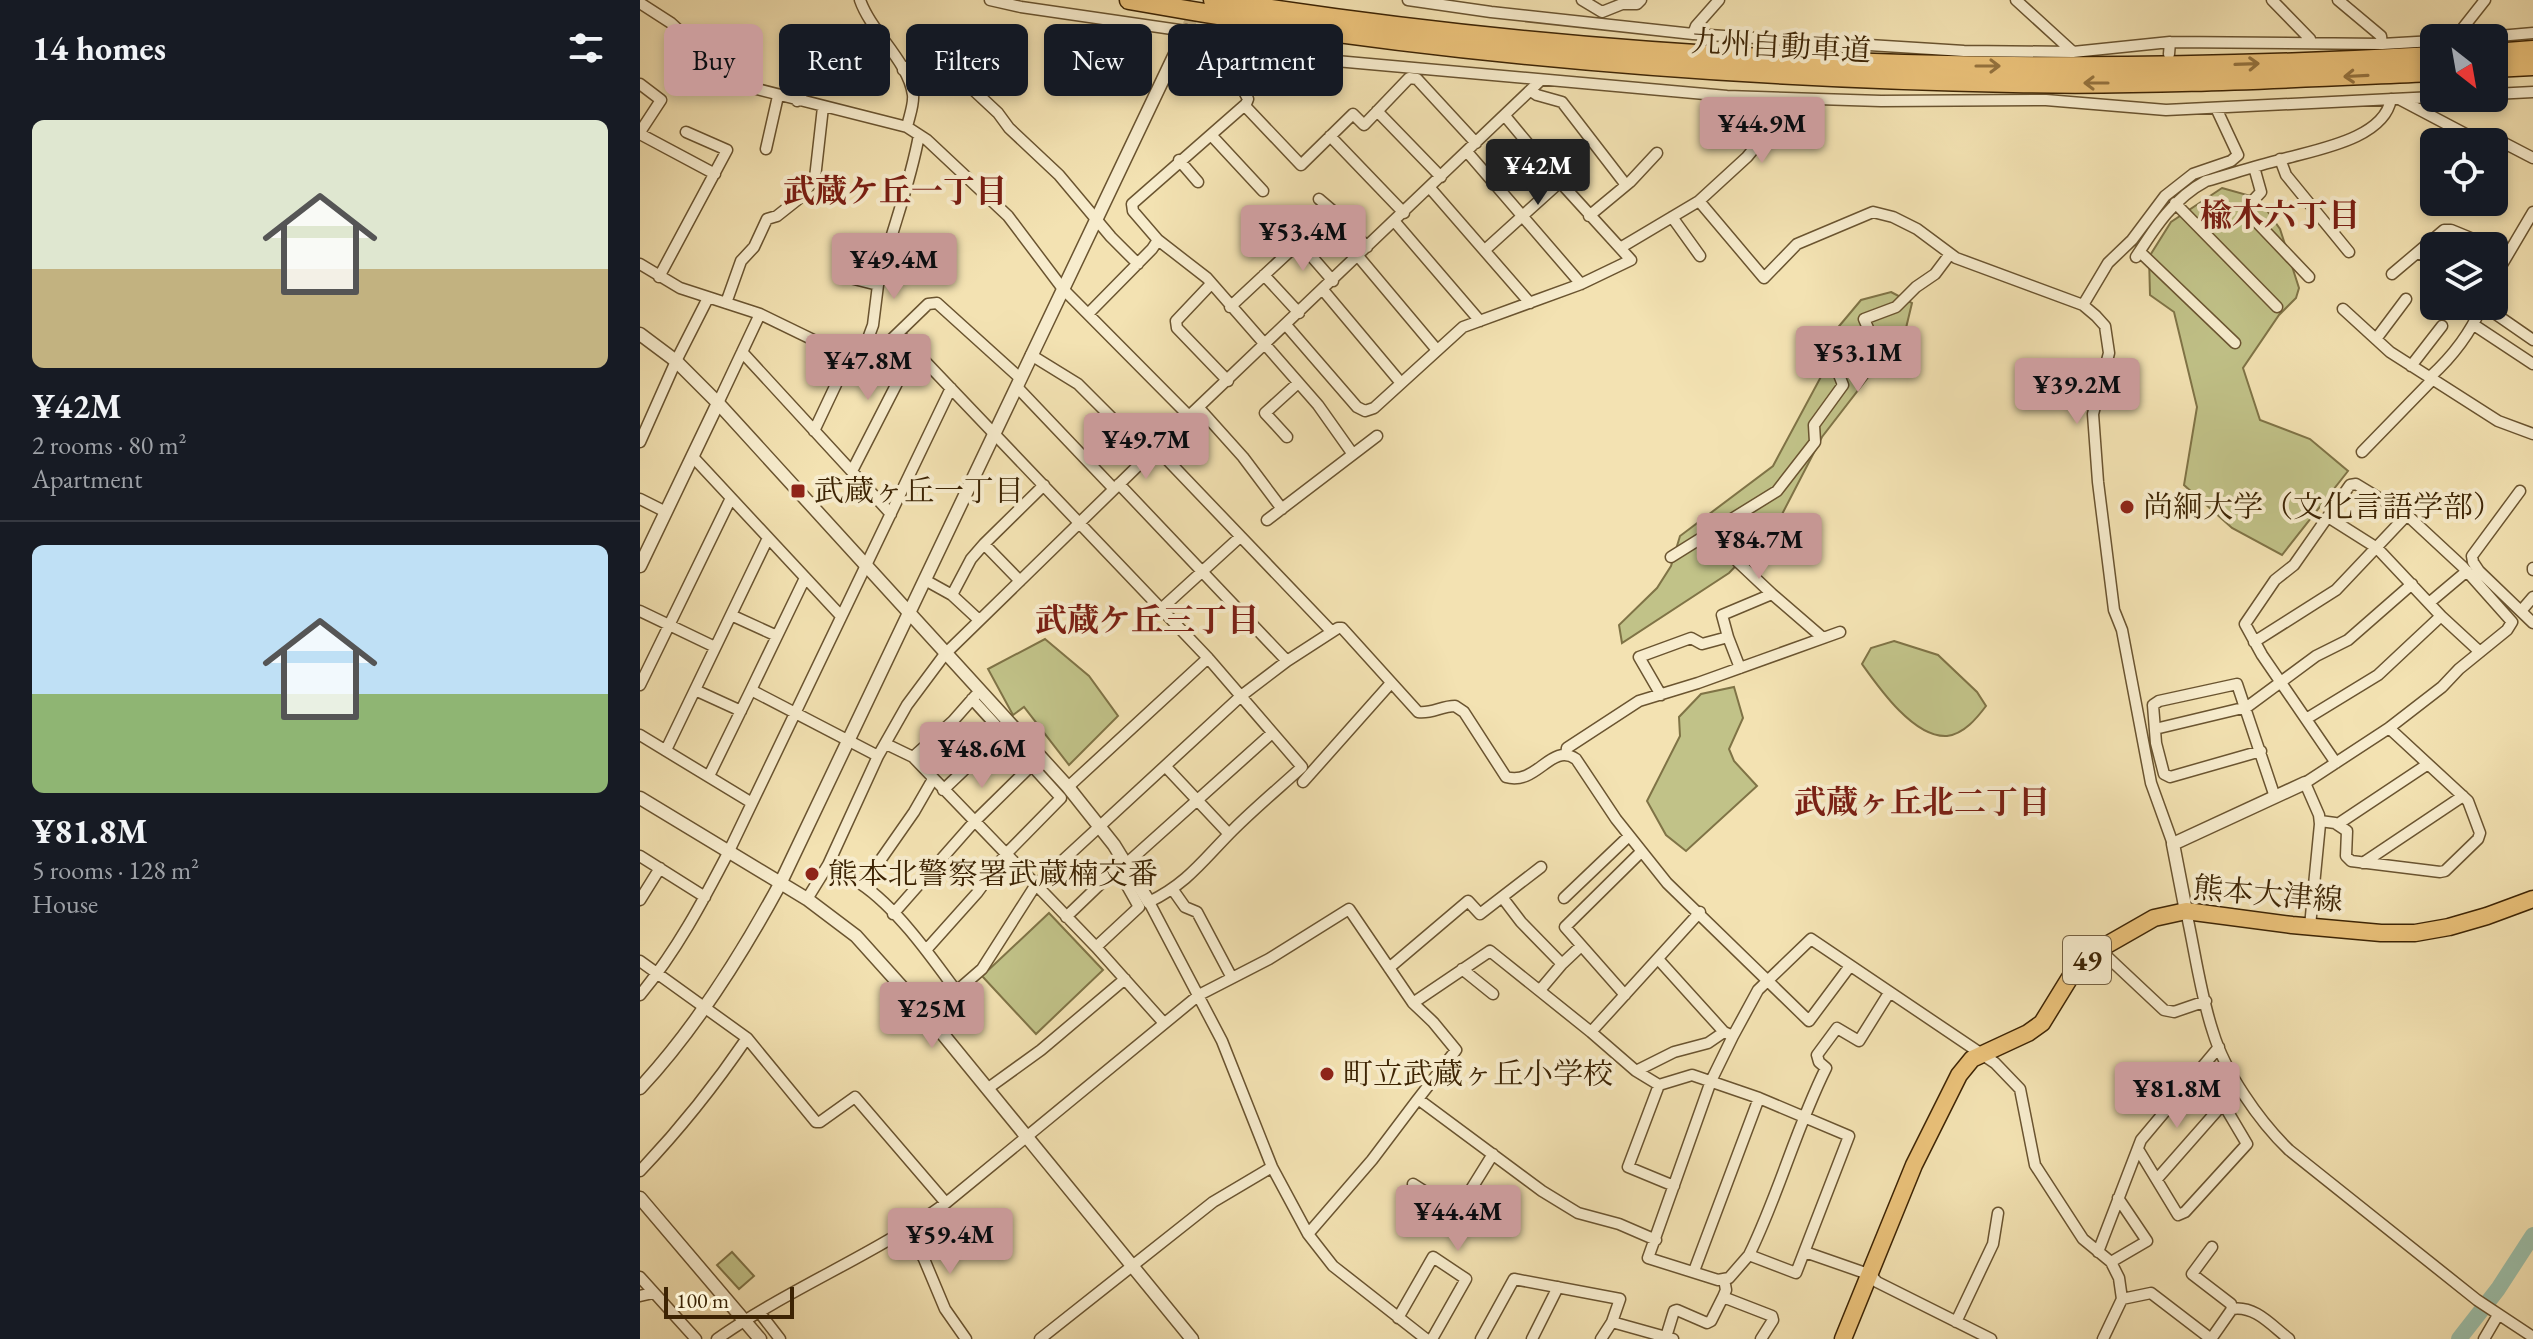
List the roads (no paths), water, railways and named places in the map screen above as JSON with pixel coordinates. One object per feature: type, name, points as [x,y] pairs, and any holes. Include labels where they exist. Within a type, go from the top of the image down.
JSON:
[{"type":"highway","name":"九州自動車道","points":[[1129,0],[1296,28],[1418,44],[1592,62],[1760,74],[2059,83],[2420,73]]},
{"type":"highway","name":"九州自動車道","points":[[1213,0],[1380,25],[1534,43],[1768,60],[2128,67],[2420,57]]},
{"type":"highway","points":[[2508,52],[2533,50]]},
{"type":"highway","points":[[2508,67],[2533,66]]},
{"type":"main road","name":"熊本大津線","points":[[1843,1339],[1914,1165],[1964,1067],[1982,1054],[2028,1033],[2042,1023],[2074,971],[2099,949],[2154,918],[2186,911],[2381,933],[2415,933],[2462,924],[2533,899]]},
{"type":"street","points":[[860,0],[869,22],[903,70],[913,96],[907,127]]},
{"type":"street","points":[[990,0],[1168,28]]},
{"type":"street","points":[[1408,0],[1479,11],[1602,18],[1693,34],[1964,51],[2073,52],[2170,42],[2420,42]]},
{"type":"street","points":[[1479,11],[1487,0]]},
{"type":"street","points":[[1582,0],[1602,18]]},
{"type":"street","points":[[1602,18],[1622,4],[1637,4],[1641,0]]},
{"type":"street","points":[[1693,34],[1696,26],[1719,0]]},
{"type":"street","points":[[2272,0],[2311,43]]},
{"type":"street","points":[[2338,0],[2381,36],[2382,44]]},
{"type":"street","points":[[2466,24],[2485,0]]},
{"type":"street","points":[[2022,2],[2073,52]]},
{"type":"street","points":[[640,3],[671,23],[737,84],[907,127],[919,135],[1008,216],[1063,289],[1189,416]]},
{"type":"street","points":[[2508,35],[2533,33]]},
{"type":"street","points":[[2169,54],[2170,42]]},
{"type":"street","points":[[903,70],[929,53],[937,56],[1059,175],[1138,264]]},
{"type":"street","points":[[1343,62],[1794,100],[2046,100],[2216,108],[2420,98]]},
{"type":"street","points":[[640,1088],[704,1008],[757,927],[780,884],[1168,69]]},
{"type":"street","points":[[1245,106],[1301,165],[1353,114],[1364,125],[1409,78],[1417,79],[1476,143]]},
{"type":"street","points":[[807,899],[828,865],[878,756],[907,705],[945,654],[1541,80]]},
{"type":"street","points":[[640,84],[661,100],[640,133],[715,174]]},
{"type":"street","points":[[1531,91],[1562,102],[1626,185]]},
{"type":"street","points":[[2508,93],[2533,92]]},
{"type":"street","points":[[766,149],[778,96]]},
{"type":"street","points":[[797,101],[800,96]]},
{"type":"street","points":[[1247,96],[1245,106],[1179,160],[1132,204],[1133,211],[1158,240],[1201,272],[1318,405],[1352,453]]},
{"type":"street","points":[[2395,99],[2453,128]]},
{"type":"street","points":[[2235,343],[2138,254],[2175,203],[2206,181],[2345,142],[2386,114],[2395,99]]},
{"type":"street","points":[[1620,248],[1699,201],[1747,157],[1794,100]]},
{"type":"street","points":[[726,303],[741,261],[754,247],[767,219],[777,216],[801,197],[815,178],[823,107]]},
{"type":"street","points":[[2083,305],[2108,263],[2132,240],[2165,196],[2193,174],[2231,161],[2238,155],[2216,108]]},
{"type":"street","points":[[1377,111],[1441,177]]},
{"type":"street","points":[[1286,325],[1360,410],[1365,411],[1374,408],[1463,327],[1581,284],[1631,260],[1589,216],[1505,116]]},
{"type":"street","points":[[659,277],[727,150],[686,132]]},
{"type":"street","points":[[859,363],[873,325],[887,246],[899,217],[919,135]]},
{"type":"street","points":[[1212,136],[1263,191]]},
{"type":"street","points":[[1330,136],[1404,213]]},
{"type":"street","points":[[2508,145],[2533,158]]},
{"type":"street","points":[[1468,153],[1581,284]]},
{"type":"street","points":[[1589,216],[1626,185],[1657,153]]},
{"type":"street","points":[[2280,159],[2286,175],[2349,252]]},
{"type":"street","points":[[1179,160],[1198,182]]},
{"type":"street","points":[[2254,167],[2261,192],[2247,207],[2249,214],[2309,277]]},
{"type":"street","points":[[1486,249],[1560,182]]},
{"type":"street","points":[[1430,188],[1530,303]]},
{"type":"street","points":[[1319,199],[1367,247]]},
{"type":"street","points":[[1699,201],[1764,278],[1797,244],[1873,212],[1893,217],[1917,229],[1950,254],[2083,305],[2105,326],[2109,353],[2093,414],[2102,528],[2114,610],[2122,630],[2151,783],[2173,844],[2213,1032],[2219,1047],[2252,1104],[2280,1142],[2477,1300],[2533,1337]]},
{"type":"street","points":[[2175,203],[2277,307]]},
{"type":"street","points":[[1230,307],[1333,211]]},
{"type":"street","points":[[2509,254],[2533,212]]},
{"type":"street","points":[[1672,217],[1700,256]]},
{"type":"street","points":[[1395,222],[1480,321]]},
{"type":"street","points":[[1088,314],[1158,240]]},
{"type":"street","points":[[1299,242],[1333,281]]},
{"type":"street","points":[[2392,274],[2418,252]]},
{"type":"street","points":[[1671,557],[1777,491],[1815,442],[1814,425],[1843,385],[1834,362],[1854,351],[1871,335],[1864,319],[1896,307],[1935,274],[1950,254]]},
{"type":"street","points":[[1358,256],[1437,350]]},
{"type":"street","points":[[640,264],[680,288],[760,314],[865,365],[928,304],[937,303],[1019,383],[1287,661]]},
{"type":"street","points":[[1264,275],[1299,313]]},
{"type":"street","points":[[846,277],[878,285]]},
{"type":"street","points":[[1211,284],[1176,321],[1177,328],[1228,381]]},
{"type":"street","points":[[1323,290],[1401,383]]},
{"type":"street","points":[[640,442],[708,298]]},
{"type":"street","points":[[2376,339],[2406,299]]},
{"type":"street","points":[[2343,309],[2411,366],[2498,421],[2533,434]]},
{"type":"street","points":[[640,566],[760,314]]},
{"type":"street","points":[[2362,452],[2445,363],[2476,320]]},
{"type":"street","points":[[2504,320],[2533,340]]},
{"type":"street","points":[[2474,325],[2533,364]]},
{"type":"street","points":[[2411,366],[2442,326]]},
{"type":"street","points":[[640,334],[676,361],[718,403],[910,613],[945,654],[1003,733],[943,790]]},
{"type":"street","points":[[899,334],[1208,658],[1302,767],[1229,834],[1195,872],[1173,890],[1149,902]]},
{"type":"street","points":[[852,471],[914,350]]},
{"type":"street","points":[[742,352],[891,514]]},
{"type":"street","points":[[1031,355],[1078,384],[1152,452],[1332,632]]},
{"type":"street","points":[[814,431],[848,359]]},
{"type":"street","points":[[1287,437],[1265,413],[1298,383]]},
{"type":"street","points":[[640,995],[657,975],[729,851],[951,388]]},
{"type":"street","points":[[1199,408],[1243,457],[1282,509]]},
{"type":"street","points":[[1267,520],[1377,436]]},
{"type":"street","points":[[693,457],[841,616]]},
{"type":"street","points":[[2173,844],[2305,783],[2336,763],[2389,728],[2442,687],[2507,630],[2512,622],[2467,571],[2407,515],[2356,484],[2350,485],[2294,565],[2275,580],[2245,624],[2280,682],[2336,763]]},
{"type":"street","points":[[952,595],[971,559],[1044,485]]},
{"type":"street","points":[[2520,491],[2472,556],[2479,571],[2533,623]]},
{"type":"street","points":[[640,685],[731,498]]},
{"type":"street","points":[[640,499],[666,512]]},
{"type":"street","points":[[2254,642],[2336,590],[2407,515]]},
{"type":"street","points":[[1735,517],[1753,543],[1737,561],[1823,638]]},
{"type":"street","points":[[2328,517],[2377,548],[2480,652]]},
{"type":"street","points":[[1161,609],[1240,537]]},
{"type":"street","points":[[666,750],[768,538]]},
{"type":"street","points":[[984,544],[1020,581]]},
{"type":"street","points":[[2429,603],[2467,571]]},
{"type":"street","points":[[709,776],[805,578]]},
{"type":"street","points":[[925,580],[952,595],[979,620]]},
{"type":"street","points":[[2155,729],[2247,707],[2316,656],[2348,640],[2412,584]]},
{"type":"street","points":[[1740,668],[1722,615],[1772,594]]},
{"type":"street","points":[[2521,611],[2533,597]]},
{"type":"street","points":[[640,611],[715,647]]},
{"type":"street","points":[[731,615],[777,636]]},
{"type":"street","points":[[2306,719],[2378,675],[2441,616]]},
{"type":"street","points":[[928,1016],[982,969],[1035,886],[1241,696],[1287,661],[1342,628],[1418,712],[1428,713],[1445,706],[1455,706],[1464,712],[1506,777],[1517,780],[1559,755],[1576,759],[1629,836],[1667,883],[1809,1021],[1850,966]]},
{"type":"street","points":[[1566,755],[1567,748],[1639,701],[1840,632]]},
{"type":"street","points":[[1661,695],[1639,657],[1691,638],[1702,644],[1728,637]]},
{"type":"street","points":[[1068,787],[1208,658]]},
{"type":"street","points":[[1303,782],[1391,683]]},
{"type":"street","points":[[2261,751],[2170,777],[2164,774],[2153,705],[2159,701],[2237,684],[2247,707],[2261,751],[2275,797]]},
{"type":"street","points":[[695,690],[741,711]]},
{"type":"street","points":[[751,690],[878,756]]},
{"type":"street","points":[[913,757],[976,696]]},
{"type":"street","points":[[926,950],[977,893],[1005,855],[1061,798],[1036,762],[976,696]]},
{"type":"street","points":[[2320,821],[2338,824],[2347,831],[2346,856],[2351,861],[2363,863],[2445,871],[2478,839],[2480,833],[2463,796],[2389,728]]},
{"type":"street","points":[[1126,864],[1271,734]]},
{"type":"street","points":[[640,735],[752,803]]},
{"type":"street","points":[[886,744],[913,757],[1096,947],[1163,1022]]},
{"type":"street","points":[[1036,762],[1068,787],[1100,826],[1149,902],[1222,1041],[1272,1167],[1308,1234],[1333,1266],[1398,1318],[1429,1339],[1466,1279],[1433,1257],[1398,1318]]},
{"type":"street","points":[[893,914],[974,822],[1036,762]]},
{"type":"street","points":[[2338,824],[2428,764]]},
{"type":"street","points":[[1166,767],[1229,834]]},
{"type":"street","points":[[863,885],[933,779]]},
{"type":"street","points":[[2305,783],[2320,821],[2310,926]]},
{"type":"street","points":[[2363,863],[2463,796]]},
{"type":"street","points":[[640,798],[807,899],[856,936],[928,1016],[1192,1339]]},
{"type":"street","points":[[1564,898],[1629,836]]},
{"type":"street","points":[[1625,995],[1565,927],[1641,852]]},
{"type":"street","points":[[640,856],[705,897]]},
{"type":"street","points":[[828,865],[863,885],[893,914],[926,950],[957,992]]},
{"type":"street","points":[[1389,968],[1468,901],[1480,914],[1541,867]]},
{"type":"street","points":[[640,900],[660,868]]},
{"type":"street","points":[[1066,917],[1117,868],[1139,907],[1096,947]]},
{"type":"street","points":[[1173,890],[1185,907],[1197,912],[1232,978]]},
{"type":"street","points":[[1502,897],[1521,922],[1562,964]]},
{"type":"street","points":[[717,1339],[745,1320],[907,1231],[946,1203],[1199,995],[1296,944],[1349,909],[1413,1003],[1456,1050],[1372,1160],[1308,1234]]},
{"type":"street","points":[[1591,1032],[1700,912]]},
{"type":"street","points":[[1889,993],[1859,1041],[1837,1028],[1817,1055],[1826,1068],[1762,1228],[1749,1255],[1729,1278],[1718,1280],[1648,1258],[1728,1034],[1758,990],[1811,939],[1982,1054],[2008,1074],[2020,1089],[2035,1165],[2083,1239],[2111,1262],[2119,1278],[2122,1299],[2103,1339]]},
{"type":"street","points":[[1540,990],[1581,946]]},
{"type":"street","points":[[2099,949],[2165,1011],[2174,1012],[2206,1001]]},
{"type":"street","points":[[1413,1003],[1490,951],[1636,1071],[1659,1085],[1692,1075],[1759,1098],[1849,1136],[1796,1273],[1749,1255]]},
{"type":"street","points":[[1658,959],[1728,1034]]},
{"type":"street","points":[[640,961],[747,1038],[816,1122],[855,1097],[946,1203]]},
{"type":"street","points":[[1462,969],[1493,994]]},
{"type":"street","points":[[987,1089],[1041,1050],[1125,979]]},
{"type":"street","points":[[1636,1071],[1674,1052],[1728,1034]]},
{"type":"street","points":[[640,1171],[697,1107],[747,1038]]},
{"type":"street","points":[[2098,1252],[2141,1140],[2219,1047]]},
{"type":"street","points":[[2138,1149],[2178,1215],[2185,1212],[2247,1144],[2202,1068]]},
{"type":"street","points":[[1659,1085],[1628,1167],[1674,1186]]},
{"type":"street","points":[[1694,1271],[1759,1098]]},
{"type":"street","points":[[1418,1099],[1542,1191],[1578,1213],[1619,1224],[1656,1240]]},
{"type":"street","points":[[2157,1179],[2223,1104]]},
{"type":"street","points":[[1413,1184],[1457,1212],[1493,1154]]},
{"type":"street","points":[[1040,1339],[1213,1202],[1272,1167]]},
{"type":"street","points":[[640,1198],[760,1339]]},
{"type":"street","points":[[2111,1262],[2147,1241],[2118,1198]]},
{"type":"street","points":[[1956,1322],[1993,1244],[1998,1213]]},
{"type":"street","points":[[907,1231],[924,1259],[945,1309],[966,1339]]},
{"type":"street","points":[[2212,1247],[2192,1274],[2231,1304],[2232,1309]]},
{"type":"street","points":[[1805,1252],[1871,1275],[1877,1282],[1991,1339]]},
{"type":"street","points":[[640,1277],[696,1339]]},
{"type":"street","points":[[1481,1339],[1514,1279],[1620,1299],[1612,1322],[1601,1339]]},
{"type":"street","points":[[1612,1322],[1670,1338],[1674,1311],[1707,1323],[1711,1321],[1726,1290],[1724,1279]]},
{"type":"street","points":[[1532,1339],[1558,1287]]},
{"type":"street","points":[[640,1296],[653,1293]]},
{"type":"street","points":[[2122,1299],[2151,1293],[2211,1339],[2232,1309],[2241,1307],[2257,1313],[2289,1339]]},
{"type":"street","points":[[1723,1297],[1772,1316],[1773,1320],[1761,1339]]},
{"type":"street","points":[[2484,1339],[2494,1312]]},
{"type":"street","points":[[763,1317],[780,1339]]},
{"type":"waterway","points":[[2459,1339],[2498,1289],[2533,1235]]},
{"type":"tunnel","points":[[1189,24],[1200,0]]},
{"type":"place","name":"武蔵ヶ丘一丁目","points":[[798,491]]},
{"type":"place","name":"尚絅大学（文化言語学部）","points":[[2127,507]]},
{"type":"place","name":"熊本北警察署武蔵楠交番","points":[[812,874]]},
{"type":"place","name":"町立武蔵ヶ丘小学校","points":[[1327,1074]]},
{"type":"district","name":"武蔵ケ丘一丁目","points":[[895,191]]},
{"type":"district","name":"楡木六丁目","points":[[2280,215]]},
{"type":"district","name":"武蔵ケ丘三丁目","points":[[1147,620]]},
{"type":"district","name":"武蔵ヶ丘北二丁目","points":[[1922,802]]}]
